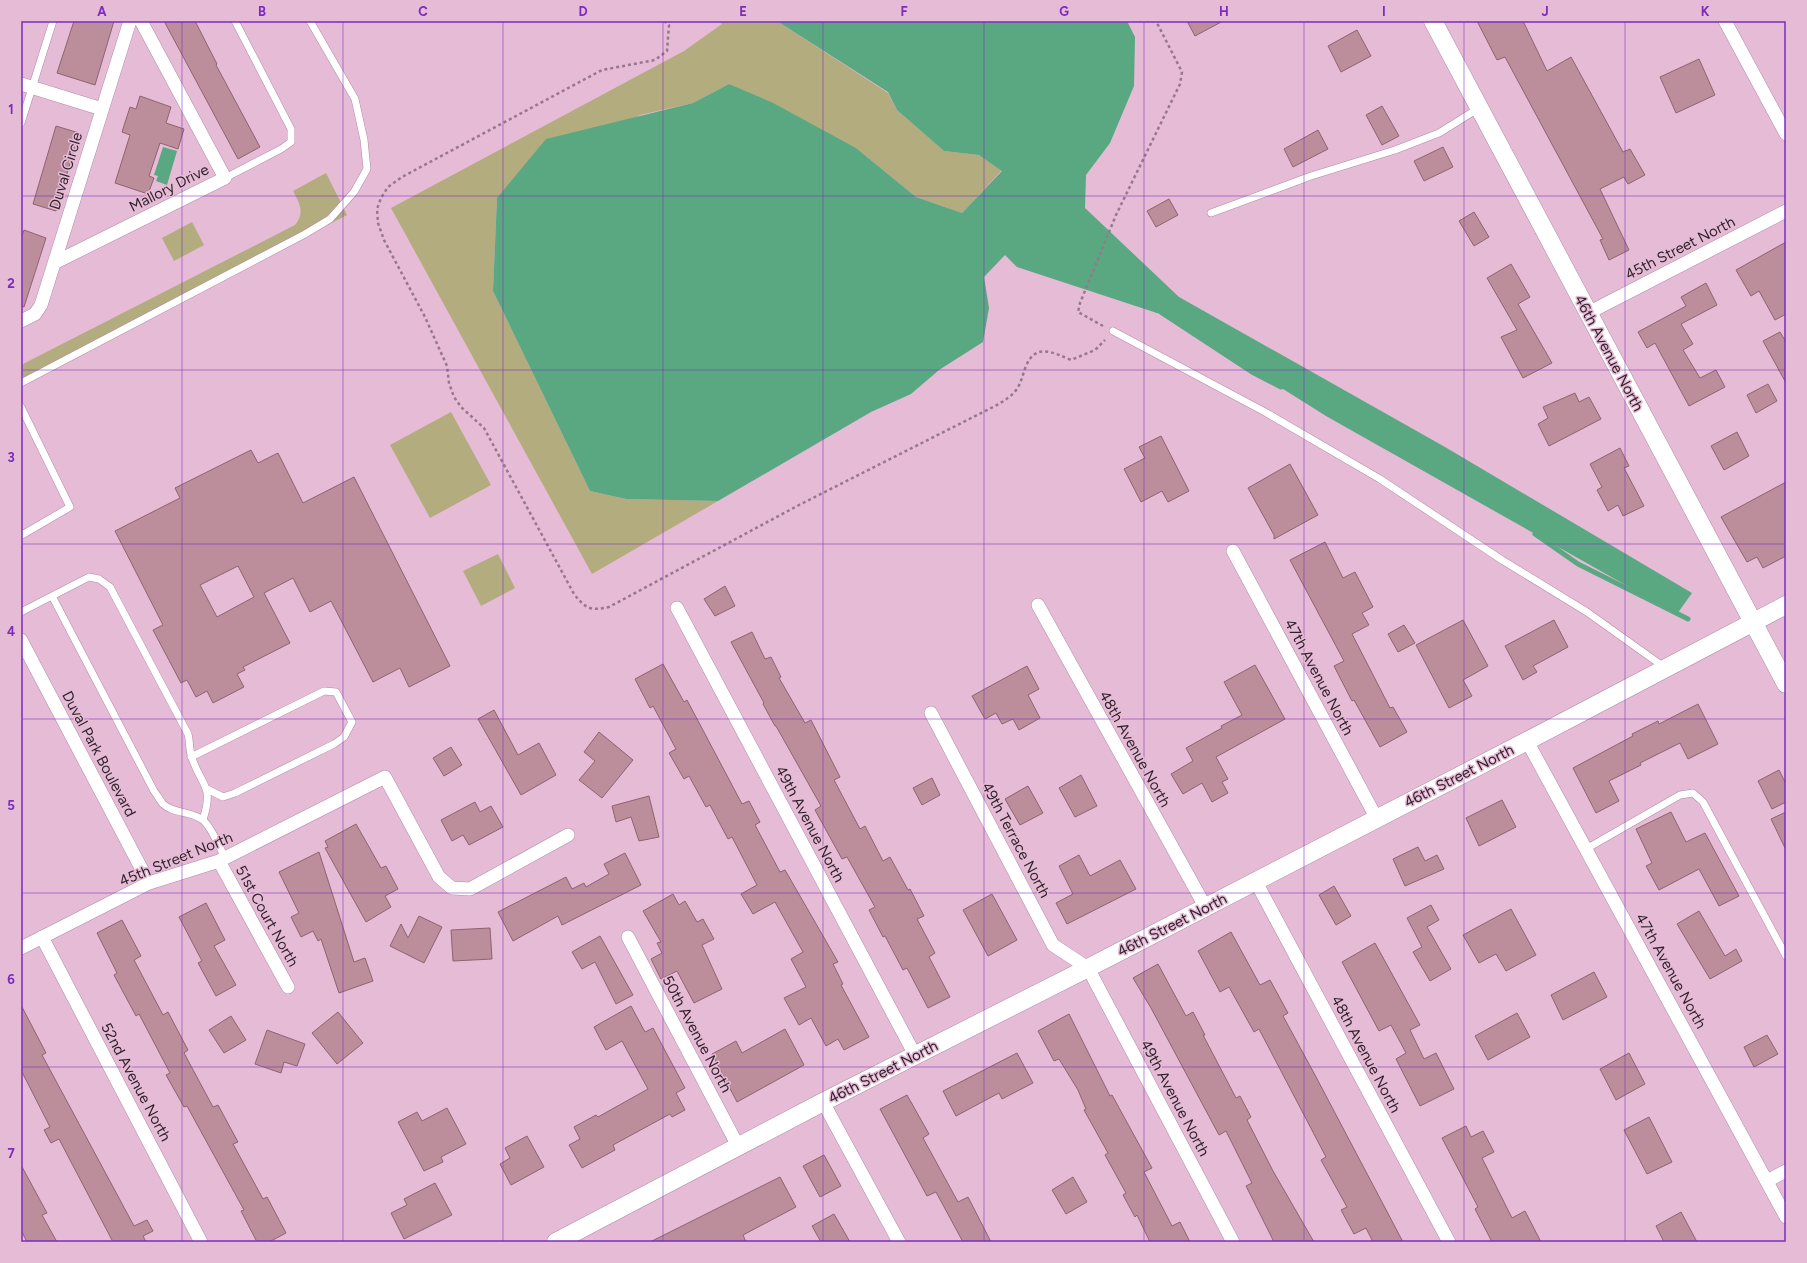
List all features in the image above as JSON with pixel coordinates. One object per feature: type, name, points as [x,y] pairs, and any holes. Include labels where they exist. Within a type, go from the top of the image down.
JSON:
[{"type":"street","name":"Duval Circle","points":[[21,321],[35,314],[41,305],[130,21]]},
{"type":"street","name":"Mallory Drive","points":[[54,263],[225,178],[141,21]]},
{"type":"street","name":"46th Avenue North","points":[[1433,21],[1784,678]]},
{"type":"street","points":[[1725,21],[1786,134]]},
{"type":"street","points":[[27,86],[102,109]]},
{"type":"street","name":"45th Street North","points":[[1588,313],[1786,211]]},
{"type":"street","name":"47th Avenue North","points":[[1233,551],[1377,818]]},
{"type":"street","name":"48th Avenue North","points":[[1038,605],[1206,908]]},
{"type":"street","name":"46th Street North","points":[[556,1242],[823,1102],[1206,908],[1786,605]]},
{"type":"street","name":"49th Avenue North","points":[[677,608],[915,1055]]},
{"type":"street","name":"Duval Park Boulevard","points":[[21,640],[149,883]]},
{"type":"street","name":"49th Terrace North","points":[[931,713],[1053,945],[1088,968]]},
{"type":"street","name":"47th Avenue North","points":[[1527,741],[1786,1217]]},
{"type":"street","name":"45th Street North","points":[[21,948],[149,883],[222,860],[385,777],[439,877],[452,888],[470,889],[568,835]]},
{"type":"street","name":"51st Court North","points":[[222,860],[288,987]]},
{"type":"street","name":"48th Avenue North","points":[[1256,882],[1449,1242]]},
{"type":"street","name":"52nd Avenue North","points":[[42,937],[201,1242]]},
{"type":"street","name":"50th Avenue North","points":[[628,937],[738,1146]]},
{"type":"street","name":"49th Avenue North","points":[[1088,968],[1233,1242]]},
{"type":"street","points":[[823,1102],[899,1242]]},
{"type":"street","points":[[1767,1181],[1786,1171]]},
{"type":"lane","points":[[21,123],[27,86],[53,21]]},
{"type":"lane","points":[[225,178],[282,149],[291,142],[291,129],[235,21]]},
{"type":"lane","points":[[21,383],[305,234],[330,218],[354,192],[367,169],[364,140],[355,99],[310,21]]},
{"type":"lane","points":[[1211,213],[1311,176],[1395,150],[1439,133],[1479,108]]},
{"type":"lane","points":[[1113,331],[1265,412],[1380,479],[1502,560],[1587,612],[1665,668]]},
{"type":"lane","points":[[21,407],[70,508],[22,535],[21,533]]},
{"type":"lane","points":[[21,612],[89,577],[99,578],[110,587],[188,734],[191,757],[207,789],[207,806],[203,820]]},
{"type":"lane","points":[[52,596],[154,791],[164,804],[203,820],[208,826],[222,860]]},
{"type":"lane","points":[[191,757],[310,696],[324,691],[336,692],[352,722],[344,737],[334,744],[235,793],[223,797],[207,789]]},
{"type":"lane","points":[[1586,849],[1680,795],[1693,793],[1703,802],[1786,956]]},
{"type":"path","points":[[664,21],[669,25],[669,37],[666,51],[656,60],[602,70],[402,177],[388,187],[381,198],[377,209],[378,223],[384,240],[425,317],[447,366],[454,397],[461,407],[484,428],[574,594],[583,606],[595,610],[609,607],[799,506],[999,404],[1011,396],[1018,387],[1032,356],[1039,352],[1046,351],[1071,360],[1096,350],[1113,331],[1078,312],[1080,303],[1116,215],[1180,84],[1182,72],[1156,21]]},
{"type":"shaded area","points":[[719,21],[777,21],[888,93],[897,110],[944,151],[979,155],[1002,170],[962,213],[916,197],[856,148],[729,84],[693,103],[640,115],[497,198],[493,291],[590,491],[626,499],[718,501],[592,574],[391,208],[684,51],[722,24]]},
{"type":"shaded area","points":[[777,21],[1127,21],[1135,37],[1134,86],[1110,143],[1086,175],[1085,208],[1179,297],[1445,447],[1692,593],[1677,614],[1326,416],[1169,317],[1017,267],[1005,255],[984,277],[989,308],[983,342],[939,370],[911,394],[871,412],[718,501],[626,499],[590,491],[493,291],[497,198],[546,139],[693,103],[729,84],[773,103],[856,148],[916,197],[962,213],[1002,171],[979,155],[944,151],[897,110],[888,92]]},
{"type":"shaded area","points":[[163,147],[177,151],[167,185],[156,181],[158,176],[154,175]]},
{"type":"shaded area","points":[[326,173],[347,215],[26,381],[21,373],[21,365],[295,225],[301,212],[298,200],[293,191]]},
{"type":"shaded area","points":[[192,222],[204,245],[174,261],[162,238]]},
{"type":"shaded area","points":[[451,412],[491,485],[430,518],[390,445]]},
{"type":"shaded area","points":[[498,554],[515,588],[481,606],[463,571]]},
{"type":"building","points":[[74,21],[114,21],[95,85],[57,73]]},
{"type":"building","points":[[164,21],[195,21],[217,64],[216,65],[260,147],[238,159]]},
{"type":"building","points":[[1187,21],[1223,21],[1195,36]]},
{"type":"building","points":[[1477,21],[1523,21],[1547,71],[1571,57],[1623,152],[1630,149],[1645,175],[1628,184],[1624,177],[1600,189],[1629,250],[1609,260],[1600,240],[1603,239],[1505,57],[1497,60]]},
{"type":"building","points":[[1357,30],[1371,56],[1341,72],[1328,46]]},
{"type":"building","points":[[1699,59],[1715,95],[1676,113],[1660,77]]},
{"type":"building","points":[[140,96],[171,107],[166,123],[184,129],[178,149],[160,143],[149,176],[154,178],[148,194],[115,183],[130,135],[122,132],[130,107],[136,109]]},
{"type":"building","points":[[1382,106],[1399,136],[1382,145],[1366,115]]},
{"type":"building","points":[[56,126],[79,133],[56,211],[33,204]]},
{"type":"building","points":[[1318,130],[1328,149],[1293,167],[1284,149]]},
{"type":"building","points":[[1443,147],[1453,167],[1424,181],[1414,161]]},
{"type":"building","points":[[1169,199],[1178,215],[1156,227],[1147,211]]},
{"type":"building","points":[[1474,212],[1489,237],[1474,246],[1459,221]]},
{"type":"building","points":[[24,230],[46,238],[24,307],[21,306],[21,239]]},
{"type":"building","points":[[1786,242],[1786,314],[1775,320],[1759,291],[1751,296],[1736,270]]},
{"type":"building","points":[[1511,264],[1530,297],[1518,304],[1552,363],[1523,378],[1501,337],[1517,330],[1487,278]]},
{"type":"building","points":[[1706,283],[1717,305],[1681,324],[1693,344],[1683,350],[1700,378],[1716,370],[1725,387],[1689,406],[1655,343],[1647,348],[1638,332],[1686,306],[1681,297]]},
{"type":"building","points":[[1780,332],[1786,342],[1786,383],[1763,341]]},
{"type":"building","points":[[1768,384],[1777,401],[1756,413],[1747,395]]},
{"type":"building","points":[[1575,393],[1579,402],[1589,397],[1601,419],[1549,446],[1538,424],[1548,418],[1543,407]]},
{"type":"building","points":[[1737,432],[1749,456],[1724,470],[1711,446]]},
{"type":"building","points":[[1161,436],[1189,491],[1168,502],[1162,491],[1141,502],[1124,469],[1145,458],[1139,447]]},
{"type":"building","points":[[1620,448],[1629,466],[1624,468],[1644,506],[1623,516],[1618,505],[1608,511],[1597,490],[1602,487],[1590,464]]},
{"type":"building","points":[[251,450],[258,463],[278,453],[303,503],[354,477],[450,666],[409,687],[400,668],[373,682],[331,601],[310,612],[293,578],[264,593],[290,643],[243,667],[245,670],[237,674],[244,687],[213,703],[207,691],[196,697],[187,680],[181,683],[153,630],[163,625],[115,531],[180,498],[175,488]],"holes":[[[238,566],[254,597],[217,617],[200,585]]]},
{"type":"building","points":[[1290,464],[1318,515],[1274,539],[1274,535],[1248,488]]},
{"type":"building","points":[[1786,482],[1786,556],[1763,568],[1757,557],[1747,562],[1721,517]]},
{"type":"building","points":[[1325,542],[1343,578],[1355,572],[1373,607],[1362,613],[1369,625],[1352,634],[1390,708],[1393,707],[1407,732],[1380,747],[1354,700],[1352,701],[1334,666],[1344,661],[1290,560]]},
{"type":"building","points":[[725,586],[735,606],[715,616],[704,599]]},
{"type":"building","points":[[1463,620],[1488,666],[1463,680],[1472,696],[1449,708],[1416,645]]},
{"type":"building","points":[[1554,620],[1568,647],[1533,666],[1537,672],[1523,680],[1505,646]]},
{"type":"building","points":[[1404,625],[1415,643],[1398,652],[1388,634]]},
{"type":"building","points":[[752,632],[765,659],[771,657],[781,677],[779,678],[805,723],[811,720],[840,777],[834,780],[860,829],[865,826],[883,861],[890,857],[908,890],[910,889],[924,916],[917,919],[935,953],[929,957],[950,997],[928,1008],[907,968],[903,970],[885,936],[883,937],[869,910],[875,907],[847,857],[842,859],[815,810],[821,806],[775,726],[731,642]]},
{"type":"building","points":[[663,664],[684,702],[687,700],[742,804],[749,801],[760,822],[755,825],[780,872],[785,870],[838,962],[833,964],[843,984],[841,985],[869,1037],[844,1050],[838,1039],[826,1046],[811,1018],[799,1025],[784,998],[806,987],[791,959],[803,952],[775,902],[753,914],[741,894],[757,885],[732,837],[728,839],[710,805],[706,807],[689,776],[684,779],[669,753],[676,749],[653,706],[650,708],[635,679]]},
{"type":"building","points":[[1255,665],[1285,719],[1216,757],[1228,779],[1222,782],[1228,793],[1212,802],[1202,783],[1183,794],[1171,774],[1193,761],[1186,748],[1242,715],[1224,682]]},
{"type":"building","points":[[1027,666],[1039,689],[1028,695],[1040,718],[1019,730],[1013,719],[1002,724],[996,713],[985,719],[972,696]]},
{"type":"building","points":[[1698,704],[1718,744],[1688,759],[1680,743],[1640,763],[1641,765],[1609,781],[1619,801],[1596,813],[1573,768],[1633,736],[1632,734],[1658,721],[1659,724]]},
{"type":"building","points":[[494,710],[518,755],[539,743],[556,775],[521,795],[478,719]]},
{"type":"building","points":[[599,732],[633,760],[602,798],[579,780],[595,761],[584,752]]},
{"type":"building","points":[[451,747],[462,765],[444,776],[433,758]]},
{"type":"building","points":[[1779,770],[1786,784],[1786,802],[1772,809],[1758,781]]},
{"type":"building","points":[[1081,775],[1097,806],[1075,817],[1059,788]]},
{"type":"building","points":[[932,778],[940,795],[922,805],[913,788]]},
{"type":"building","points":[[1028,786],[1043,813],[1020,825],[1005,799]]},
{"type":"building","points":[[649,796],[659,837],[639,841],[631,817],[616,822],[612,806]]},
{"type":"building","points":[[1502,800],[1516,827],[1479,846],[1466,818]]},
{"type":"building","points":[[475,802],[480,812],[491,806],[503,827],[469,845],[463,835],[452,841],[441,820]]},
{"type":"building","points":[[1671,812],[1686,842],[1705,833],[1739,896],[1719,906],[1699,869],[1659,890],[1646,866],[1652,863],[1636,829]]},
{"type":"building","points":[[1786,812],[1786,850],[1771,819]]},
{"type":"building","points":[[356,824],[381,868],[386,866],[398,889],[385,896],[391,907],[366,922],[325,848],[328,847],[325,841]]},
{"type":"building","points":[[1418,847],[1425,861],[1437,855],[1444,869],[1405,886],[1393,859]]},
{"type":"building","points":[[319,852],[354,962],[365,958],[373,981],[339,993],[321,939],[318,941],[313,931],[301,937],[291,917],[299,913],[279,872]]},
{"type":"building","points":[[625,853],[641,885],[562,925],[558,916],[513,941],[498,912],[566,877],[572,889],[584,883],[586,887],[609,874],[604,864]]},
{"type":"building","points":[[1079,855],[1090,876],[1120,860],[1136,889],[1067,924],[1056,903],[1073,894],[1059,866]]},
{"type":"building","points":[[1334,886],[1351,916],[1336,925],[1319,895]]},
{"type":"building","points":[[673,894],[679,905],[685,901],[697,922],[703,919],[714,939],[702,945],[722,989],[694,1003],[677,971],[661,979],[651,959],[662,953],[657,943],[661,942],[643,911]]},
{"type":"building","points":[[992,894],[1017,940],[988,956],[963,910]]},
{"type":"building","points":[[206,903],[225,940],[214,946],[236,985],[216,996],[198,963],[202,961],[179,917]]},
{"type":"building","points":[[1431,905],[1439,920],[1427,927],[1451,969],[1430,981],[1413,952],[1422,947],[1407,918]]},
{"type":"building","points":[[1511,909],[1536,955],[1506,971],[1496,954],[1479,963],[1463,935]]},
{"type":"building","points":[[1699,911],[1725,956],[1736,949],[1742,961],[1710,979],[1677,924]]},
{"type":"building","points":[[419,916],[442,927],[424,963],[390,946],[401,924],[408,938]]},
{"type":"building","points":[[122,920],[141,956],[134,960],[163,1015],[168,1012],[188,1050],[184,1053],[213,1107],[218,1105],[238,1142],[233,1144],[263,1199],[267,1197],[286,1233],[269,1242],[257,1242],[241,1211],[244,1210],[187,1106],[184,1107],[166,1075],[170,1073],[139,1014],[136,1016],[114,975],[117,973],[97,933]]},
{"type":"building","points":[[490,928],[492,959],[453,961],[451,930]]},
{"type":"building","points":[[1231,932],[1260,985],[1270,980],[1288,1013],[1283,1016],[1403,1242],[1373,1242],[1366,1228],[1354,1234],[1341,1210],[1347,1207],[1321,1160],[1326,1157],[1259,1029],[1254,1032],[1229,987],[1220,992],[1198,951]]},
{"type":"building","points":[[600,936],[633,995],[616,1004],[595,962],[582,969],[572,952]]},
{"type":"building","points":[[1375,943],[1420,1025],[1410,1030],[1424,1059],[1436,1053],[1454,1089],[1420,1106],[1396,1059],[1406,1053],[1391,1025],[1379,1031],[1342,962]]},
{"type":"building","points":[[1158,964],[1186,1016],[1193,1012],[1205,1035],[1203,1035],[1236,1098],[1240,1096],[1251,1117],[1247,1120],[1273,1171],[1314,1242],[1274,1242],[1246,1186],[1252,1183],[1226,1131],[1219,1135],[1151,1008],[1133,978]]},
{"type":"building","points":[[1594,972],[1607,997],[1563,1020],[1551,995]]},
{"type":"building","points":[[21,1005],[46,1053],[42,1055],[134,1226],[147,1220],[153,1231],[143,1236],[146,1242],[113,1242],[59,1139],[51,1143],[44,1130],[50,1127],[21,1070]]},
{"type":"building","points":[[631,1006],[645,1032],[653,1028],[685,1088],[676,1093],[685,1110],[672,1117],[670,1114],[613,1145],[615,1150],[582,1168],[569,1145],[580,1139],[574,1127],[596,1115],[598,1117],[648,1089],[622,1041],[606,1050],[594,1027]]},
{"type":"building","points":[[338,1012],[363,1043],[337,1064],[312,1033]]},
{"type":"building","points":[[1517,1013],[1530,1037],[1488,1060],[1475,1036]]},
{"type":"building","points":[[1069,1014],[1110,1096],[1112,1095],[1152,1168],[1144,1172],[1172,1226],[1180,1222],[1190,1242],[1150,1242],[1137,1215],[1135,1217],[1123,1195],[1126,1193],[1105,1155],[1108,1153],[1084,1110],[1086,1109],[1078,1090],[1059,1059],[1054,1061],[1038,1031]]},
{"type":"building","points":[[231,1016],[246,1040],[224,1053],[209,1030]]},
{"type":"building","points":[[785,1029],[804,1065],[737,1102],[712,1054],[736,1041],[742,1053]]},
{"type":"building","points":[[267,1030],[305,1044],[297,1066],[284,1062],[281,1073],[255,1064]]},
{"type":"building","points":[[1767,1035],[1778,1054],[1754,1067],[1744,1047]]},
{"type":"building","points":[[1017,1053],[1033,1083],[1002,1099],[999,1093],[956,1116],[943,1091]]},
{"type":"building","points":[[1629,1053],[1645,1084],[1616,1100],[1600,1069]]},
{"type":"building","points":[[907,1095],[929,1134],[923,1138],[958,1202],[968,1197],[991,1242],[963,1242],[936,1192],[927,1196],[880,1109]]},
{"type":"building","points":[[447,1108],[466,1144],[441,1157],[443,1162],[424,1171],[398,1122],[417,1112],[422,1121]]},
{"type":"building","points":[[1649,1117],[1672,1162],[1647,1174],[1624,1130]]},
{"type":"building","points":[[1466,1126],[1471,1137],[1483,1131],[1494,1152],[1482,1158],[1512,1218],[1525,1211],[1541,1242],[1492,1242],[1475,1209],[1478,1207],[1442,1138]]},
{"type":"building","points":[[527,1136],[544,1167],[511,1185],[500,1164],[510,1158],[505,1148]]},
{"type":"building","points":[[824,1155],[841,1186],[820,1197],[803,1166]]},
{"type":"building","points":[[21,1165],[47,1213],[42,1215],[57,1242],[27,1242],[21,1230]]},
{"type":"building","points":[[780,1177],[796,1207],[743,1235],[746,1242],[650,1242]]},
{"type":"building","points":[[1073,1177],[1087,1202],[1066,1214],[1052,1190]]},
{"type":"building","points":[[435,1183],[452,1215],[404,1239],[391,1213],[407,1205],[404,1199]]},
{"type":"building","points":[[1681,1212],[1697,1242],[1664,1242],[1656,1226]]},
{"type":"building","points":[[834,1214],[850,1242],[821,1242],[812,1226]]},
{"type":"waterway","points":[[1162,313],[1252,372],[1281,387]]},
{"type":"waterway","points":[[1535,534],[1578,564],[1688,619]]}]
